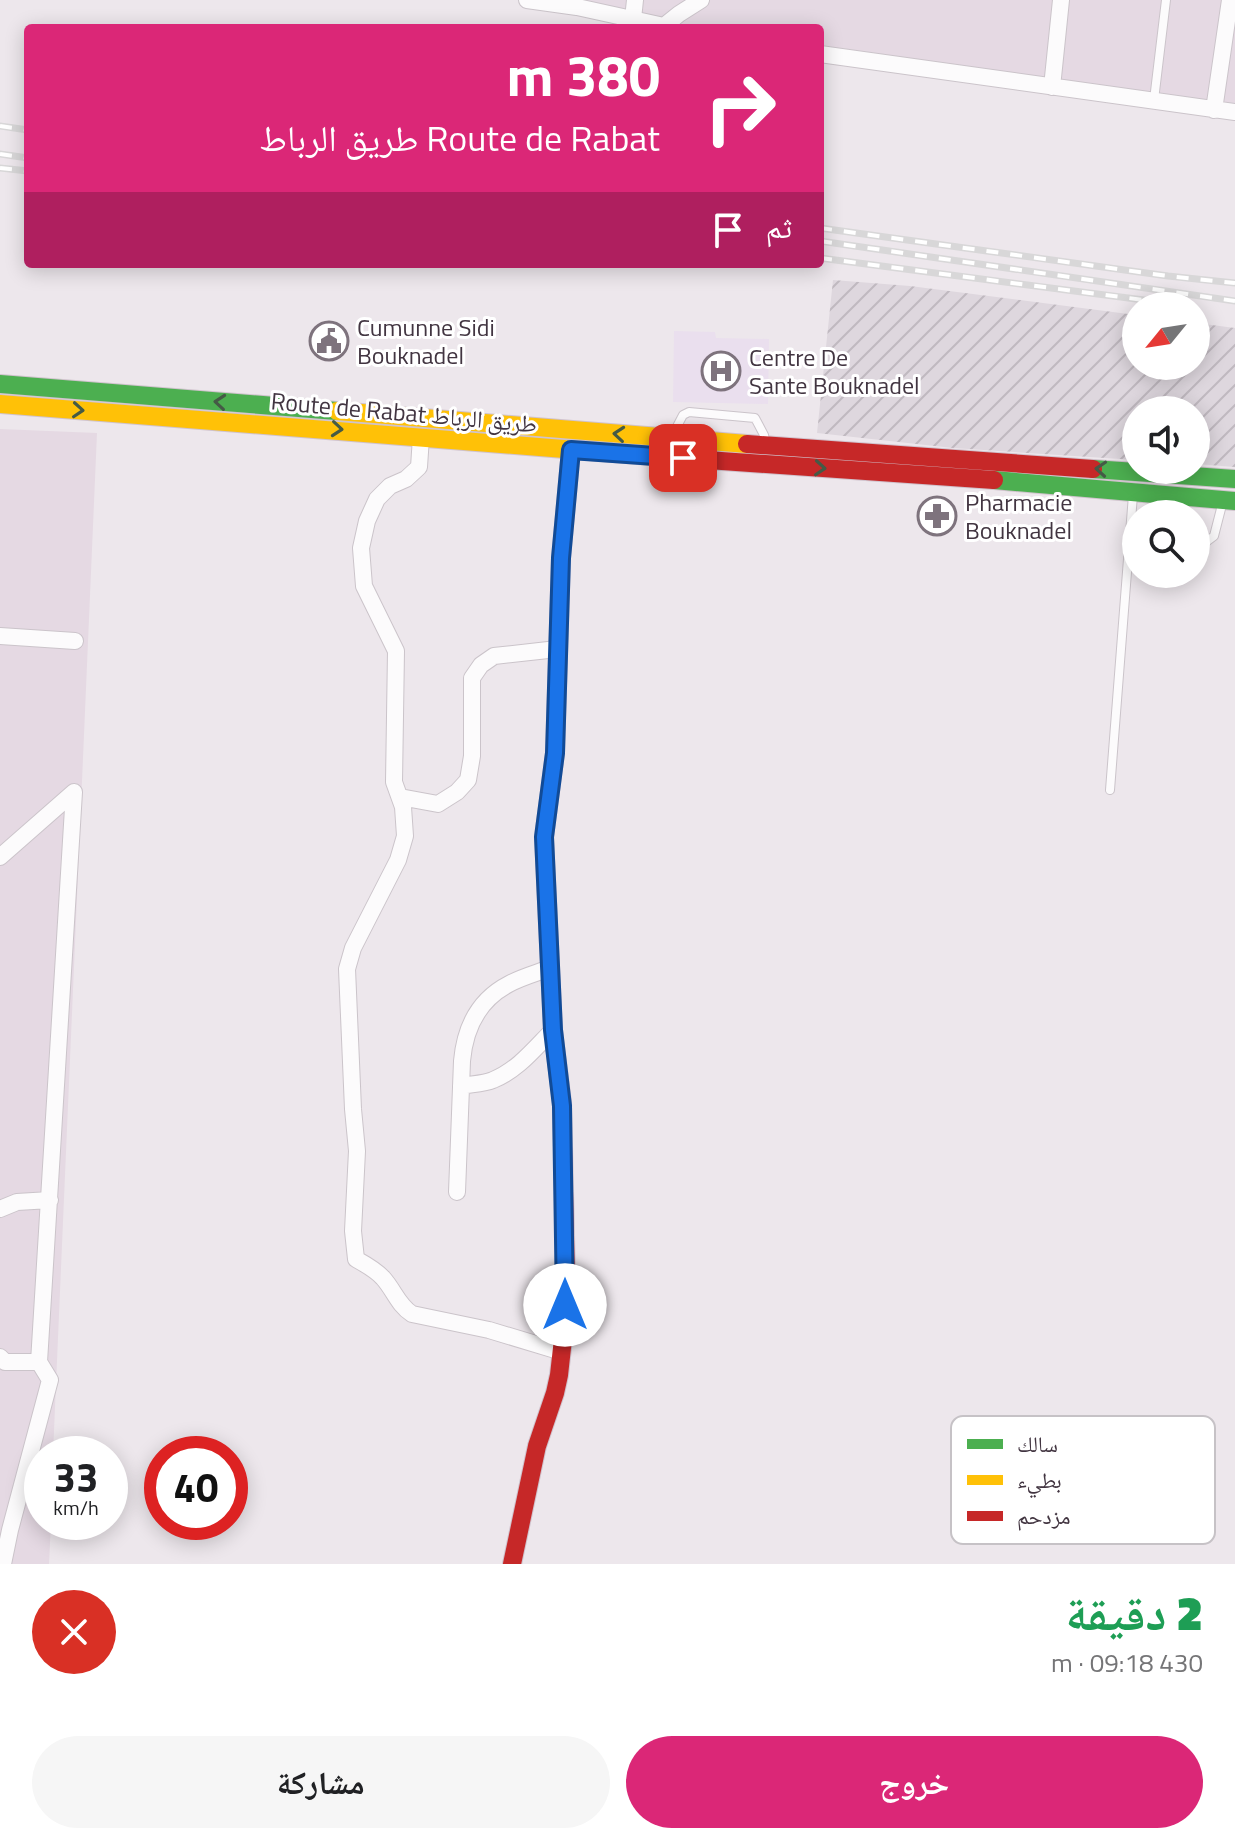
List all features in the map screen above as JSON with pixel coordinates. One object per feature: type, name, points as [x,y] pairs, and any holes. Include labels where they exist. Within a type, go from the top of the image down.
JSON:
[{"type":"main road","name":"Route de Rabat طريق الرباط","points":[[0,384],[671,438],[765,455]]},
{"type":"main road","name":"Route de Rabat طريق الرباط","points":[[0,404],[571,450],[765,455],[969,469],[1122,472]]},
{"type":"main road","points":[[456,440],[458,421]]},
{"type":"main road","points":[[512,1564],[537,1446],[555,1393],[562,1352],[566,1279],[562,1106],[553,1030],[544,837],[555,753],[561,558],[571,450]]},
{"type":"main road","name":"Route de Rabat طريق الرباط","points":[[969,469],[1133,492],[1229,501]]},
{"type":"main road","name":"Route de Rabat طريق الرباط","points":[[1210,477],[1235,479]]},
{"type":"street","points":[[527,0],[575,4],[655,24]]},
{"type":"street","points":[[633,19],[635,0]]},
{"type":"street","points":[[671,24],[679,14],[701,0]]},
{"type":"street","points":[[1052,87],[1061,0]]},
{"type":"street","points":[[1214,110],[1230,0]]},
{"type":"street","points":[[824,55],[1235,112]]},
{"type":"street","points":[[421,437],[419,467],[406,479],[390,486],[377,499],[367,521],[361,548],[364,586],[396,651],[394,782],[403,807],[405,836],[398,860],[353,948],[347,969],[357,1151],[353,1231],[356,1259],[376,1271],[402,1307],[412,1314],[489,1330],[562,1352]]},
{"type":"street","points":[[0,636],[75,641]]},
{"type":"street","points":[[400,797],[438,804],[457,792],[468,780],[472,756],[472,678],[481,665],[494,656],[557,649]]},
{"type":"street","points":[[0,876],[0,857],[74,792],[39,1362],[50,1380],[3,1564]]},
{"type":"street","points":[[457,1192],[464,1041],[470,1023],[481,1008],[508,984],[550,968]]},
{"type":"street","points":[[461,1086],[490,1082],[506,1074],[553,1030]]},
{"type":"street","points":[[0,1209],[17,1202],[50,1200]]},
{"type":"street","points":[[0,1357],[5,1362],[39,1362]]},
{"type":"lane","points":[[1154,101],[1166,0]]},
{"type":"lane","points":[[671,438],[683,415],[689,412],[755,418],[764,435],[765,455]]},
{"type":"lane","points":[[1133,484],[1133,500]]},
{"type":"lane","points":[[1210,539],[1229,501]]},
{"type":"lane","points":[[1110,790],[1129,588]]},
{"type":"shaded area","points":[[565,0],[1235,0],[1235,105],[824,46],[824,24],[676,24],[620,16]]},
{"type":"shaded area","points":[[833,280],[910,286],[1122,313],[1122,380],[1210,380],[1210,325],[1235,328],[1235,467],[1210,465],[1210,396],[1122,396],[1122,459],[953,448],[817,433]]},
{"type":"shaded area","name":"Centre De Sante Bouknadel","points":[[674,331],[715,332],[716,338],[769,339],[768,404],[673,402]]},
{"type":"shaded area","points":[[0,429],[97,433],[54,1436],[24,1436],[24,1540],[50,1540],[49,1564],[0,1564]]},
{"type":"railway","points":[[0,126],[24,129]]},
{"type":"railway","points":[[0,154],[24,157]]},
{"type":"railway","points":[[0,168],[24,171]]},
{"type":"railway","points":[[824,229],[1235,283]]},
{"type":"railway","points":[[824,242],[1235,301]]},
{"type":"railway","points":[[824,259],[1122,297]]},
{"type":"traffic: fast","points":[[0,384],[337,411]]},
{"type":"traffic: fast","points":[[1093,469],[1235,479]]},
{"type":"traffic: fast","points":[[994,480],[1235,501]]},
{"type":"traffic: slow","points":[[0,404],[651,456]]},
{"type":"traffic: slow","points":[[337,411],[747,444]]},
{"type":"traffic: slow","points":[[562,1103],[553,1030],[544,837],[555,753],[561,558],[571,450]]},
{"type":"traffic: jam","points":[[747,444],[1093,469]]},
{"type":"traffic: jam","points":[[651,456],[994,480]]},
{"type":"traffic: jam","points":[[512,1564],[537,1446],[555,1393],[564,1330],[566,1279],[562,1103]]},
{"type":"place","name":"Cumunne Sidi Bouknadel","points":[[329,341]]},
{"type":"place","name":"Centre De Sante Bouknadel","points":[[721,371]]},
{"type":"place","name":"Pharmacie Bouknadel","points":[[937,516]]},
{"type":"route","points":[[565,1305],[562,1106],[553,1030],[544,837],[555,753],[561,558],[571,450],[683,458]]}]
